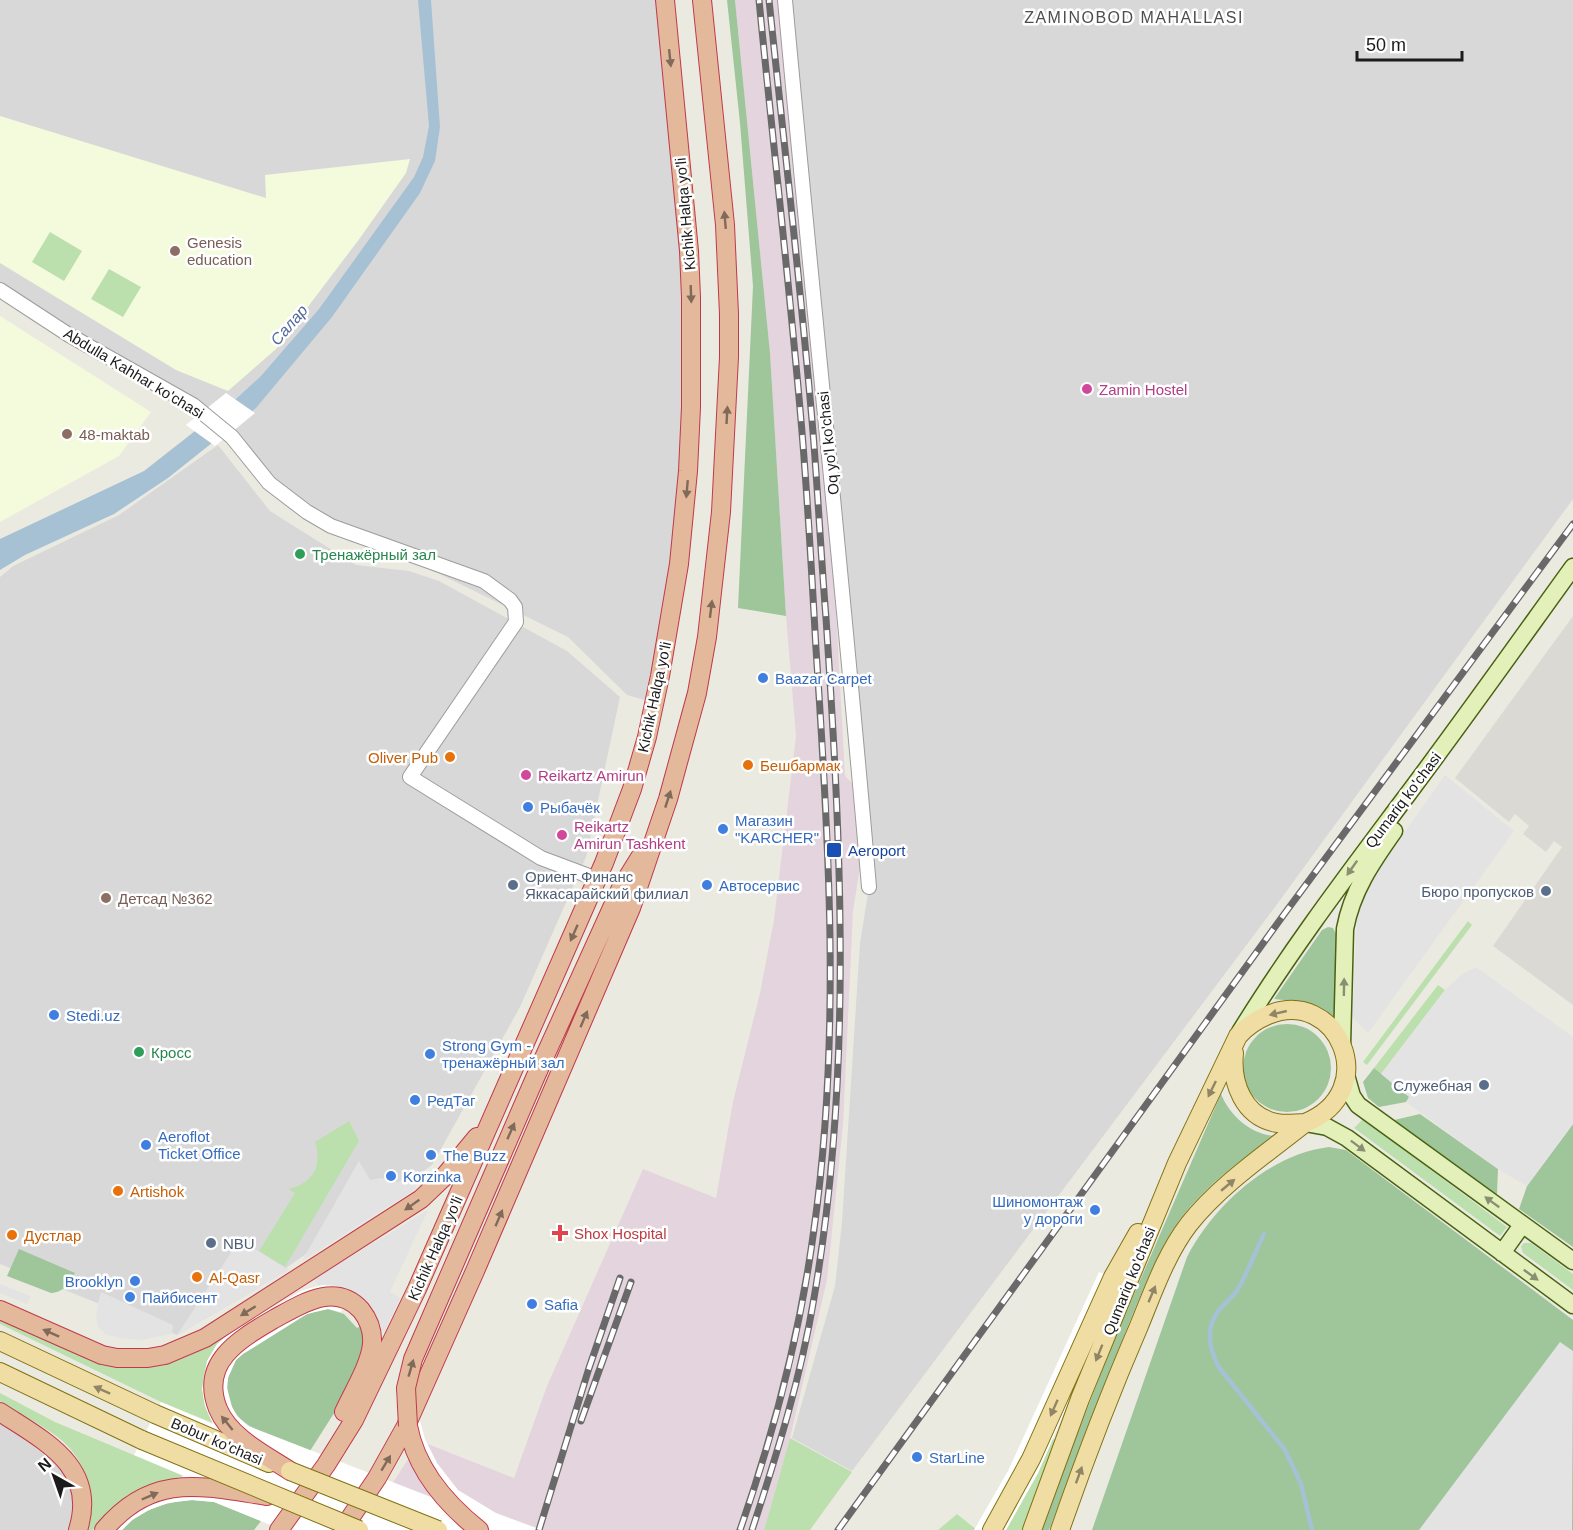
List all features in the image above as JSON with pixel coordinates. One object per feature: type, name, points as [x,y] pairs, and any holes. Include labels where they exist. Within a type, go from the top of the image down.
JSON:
[{"type":"highway","name":"Kichik Halqa yo'li","points":[[279,1530],[311,1487],[354,1420],[417,1289],[597,879],[632,789],[655,703],[675,594],[687,491],[691,376],[691,285],[665,0]]},
{"type":"highway","points":[[479,1530],[443,1496],[419,1461],[408,1426],[406,1388],[409,1373],[418,1345],[538,1071],[629,891],[659,825],[669,799],[704,659],[721,512],[728,400],[729,314],[725,225],[702,0]]},
{"type":"highway","points":[[597,879],[629,891]]},
{"type":"highway","points":[[342,1530],[377,1478],[406,1426],[480,1261],[629,891]]},
{"type":"highway","points":[[0,1310],[109,1357],[148,1358],[184,1348],[205,1338],[421,1199],[443,1178],[493,1116]]},
{"type":"highway","points":[[290,1471],[240,1437],[224,1420],[214,1397],[213,1385],[216,1370],[224,1356],[238,1341],[309,1300],[327,1296],[347,1300],[358,1307],[370,1325],[371,1352],[311,1487]]},
{"type":"highway","points":[[0,1412],[46,1442],[69,1463],[78,1481],[81,1494],[82,1509],[78,1530]]},
{"type":"highway","points":[[104,1530],[119,1514],[134,1503],[161,1491],[181,1486],[200,1485],[278,1497]]},
{"type":"main road","name":"Qumariq ko'chasi","points":[[1032,1530],[1080,1399],[1177,1163],[1238,1036],[1266,989],[1358,859],[1573,567]]},
{"type":"main road","name":"Qumariq ko'chasi","points":[[1060,1530],[1101,1416],[1174,1247],[1187,1227],[1208,1203],[1305,1123],[1319,1117],[1336,1101],[1346,1075],[1346,1059],[1342,1045],[1345,929],[1356,890],[1370,864],[1573,584]]},
{"type":"main road","name":"Qumariq ko'chasi","points":[[1305,1123],[1282,1124],[1267,1120],[1250,1108],[1241,1098],[1233,1077],[1234,1050],[1238,1036],[1259,1018],[1291,1010],[1311,1014],[1324,1021],[1342,1045]]},
{"type":"main road","points":[[1346,1075],[1352,1096],[1358,1105],[1573,1262]]},
{"type":"main road","points":[[1305,1123],[1327,1127],[1347,1138],[1573,1305]]},
{"type":"main road","points":[[992,1530],[1031,1459],[1113,1278],[1177,1163]]},
{"type":"main road","points":[[1502,1253],[1522,1225]]},
{"type":"main road","name":"Bobur ko'chasi","points":[[0,1341],[155,1414],[438,1530]]},
{"type":"main road","name":"Bobur ko'chasi","points":[[0,1372],[142,1440],[359,1530]]},
{"type":"street","name":"Oq yo'l ko'chasi","points":[[785,0],[845,606],[869,887]]},
{"type":"street","name":"Abdulla Kahhar ko'chasi","points":[[0,290],[69,335],[200,411],[232,437],[269,483],[323,522],[484,581],[510,600],[515,607],[516,622],[410,777],[541,858],[597,879]]},
{"type":"shaded area","points":[[0,0],[665,0],[691,376],[655,703],[627,695],[568,637],[370,540],[307,512],[232,437],[0,290]]},
{"type":"shaded area","points":[[735,0],[778,0],[833,558],[845,776],[859,790],[861,861],[853,911],[843,1125],[827,1280],[790,1438],[764,1530],[362,1530],[420,1441],[514,1478],[547,1386],[643,1169],[716,1198],[733,1102],[760,993],[774,920],[796,736],[786,616],[770,353]]},
{"type":"shaded area","name":"ZAMINOBOD MAHALLASI","points":[[785,0],[1573,0],[1573,499],[1275,907],[852,1471],[792,1438],[835,1286],[842,1222],[860,943],[869,887]]},
{"type":"shaded area","name":"Genesis education","points":[[0,116],[266,198],[265,175],[410,159],[406,173],[276,349],[228,391],[176,370],[0,263]]},
{"type":"shaded area","name":"48-maktab","points":[[0,316],[151,412],[119,456],[0,522]]},
{"type":"shaded area","points":[[218,445],[270,511],[356,565],[409,571],[439,581],[567,651],[620,697],[586,857],[520,1007],[432,1165],[255,1290],[177,1335],[0,1264],[0,577],[13,566],[119,515]]},
{"type":"shaded area","points":[[1573,616],[1573,1005],[1493,946],[1562,847],[1554,841],[1546,852],[1523,834],[1529,826],[1515,814],[1509,822],[1455,778]]},
{"type":"shaded area","points":[[1445,775],[1514,831],[1368,1033],[1352,1017],[1358,898]]},
{"type":"shaded area","name":"Служебная","points":[[1476,967],[1573,1037],[1573,1124],[1527,1186],[1498,1169],[1406,1102],[1409,1097],[1381,1074],[1445,990],[1461,975]]},
{"type":"shaded area","points":[[359,1161],[370,1180],[382,1178],[398,1182],[412,1175],[416,1189],[302,1261]]},
{"type":"shaded area","points":[[428,1210],[390,1292],[400,1298],[384,1333],[373,1310],[360,1297],[342,1288],[319,1286],[314,1279]]},
{"type":"shaded area","points":[[240,1240],[289,1270],[177,1335],[238,1242]]},
{"type":"shaded area","points":[[0,1284],[31,1296],[27,1304],[0,1293]]},
{"type":"shaded area","points":[[101,1292],[173,1325],[172,1334],[141,1340],[105,1334],[98,1326],[96,1319]]},
{"type":"shaded area","points":[[1560,1342],[1573,1351],[1572,1530],[1419,1530]]},
{"type":"shaded area","points":[[0,1412],[69,1463],[78,1530],[0,1530]]},
{"type":"green space","points":[[727,0],[735,0],[770,353],[786,616],[738,608],[753,286],[740,123]]},
{"type":"green space","points":[[50,232],[82,251],[64,281],[32,262]]},
{"type":"green space","points":[[109,269],[141,287],[123,317],[91,299]]},
{"type":"green space","points":[[1468,921],[1472,925],[1367,1065],[1363,1062]]},
{"type":"green space","points":[[1328,927],[1333,928],[1336,934],[1335,1019],[1310,1003],[1274,999],[1322,930]]},
{"type":"green space","points":[[1438,985],[1445,990],[1381,1074],[1374,1068]]},
{"type":"green space","points":[[1287,1024],[1304,1027],[1318,1037],[1328,1051],[1331,1068],[1328,1085],[1318,1099],[1304,1109],[1287,1112],[1270,1109],[1256,1099],[1246,1085],[1243,1068],[1246,1051],[1256,1037],[1270,1027]]},
{"type":"green space","points":[[1374,1068],[1410,1097],[1406,1102],[1379,1107],[1368,1098],[1363,1082]]},
{"type":"green space","points":[[1221,1094],[1230,1110],[1242,1123],[1258,1132],[1276,1136],[1237,1163],[1213,1184],[1190,1207],[1172,1231],[1139,1299],[1049,1530],[1040,1530],[1112,1345]]},
{"type":"green space","points":[[1420,1114],[1498,1169],[1497,1195],[1390,1121]]},
{"type":"green space","points":[[1363,1119],[1507,1227],[1500,1236],[1354,1128]]},
{"type":"green space","points":[[349,1121],[359,1141],[285,1267],[259,1251],[295,1193],[288,1189],[303,1183],[314,1173],[318,1159],[315,1142]]},
{"type":"green space","points":[[1573,1124],[1573,1247],[1519,1209],[1527,1186]]},
{"type":"green space","points":[[1329,1147],[1346,1150],[1573,1320],[1573,1530],[1092,1530],[1187,1257],[1198,1238],[1228,1201],[1265,1171],[1307,1152]]},
{"type":"green space","points":[[1524,1243],[1531,1243],[1573,1274],[1573,1290],[1523,1253],[1521,1246]]},
{"type":"green space","points":[[19,1249],[75,1273],[63,1289],[51,1293],[7,1276]]},
{"type":"green space","points":[[328,1309],[344,1314],[357,1328],[363,1325],[365,1353],[336,1410],[310,1451],[271,1436],[243,1421],[230,1402],[228,1379],[232,1365],[249,1348],[300,1318]]},
{"type":"green space","points":[[0,1320],[90,1359],[116,1366],[143,1367],[170,1363],[200,1351],[233,1330],[215,1350],[205,1373],[204,1398],[213,1423],[161,1402],[0,1324]]},
{"type":"green space","points":[[0,1393],[55,1422],[184,1476],[133,1495],[111,1510],[93,1530],[87,1530],[90,1518],[90,1492],[88,1480],[77,1457],[59,1438],[0,1401]]},
{"type":"green space","points":[[790,1438],[852,1472],[810,1530],[764,1530]]},
{"type":"green space","points":[[1053,1439],[1058,1439],[1025,1530],[1006,1530],[1038,1473]]},
{"type":"green space","points":[[192,1500],[214,1502],[261,1521],[254,1530],[122,1530],[137,1517],[154,1508]]},
{"type":"green space","points":[[957,1514],[977,1530],[938,1530]]},
{"type":"water","name":"Салар","points":[[418,0],[431,0],[440,127],[435,161],[420,193],[332,317],[256,408],[168,478],[114,514],[25,555],[0,570],[0,539],[144,471],[237,398],[261,376],[319,309],[414,177],[423,157],[429,126]]},
{"type":"pier","points":[[226,393],[255,413],[215,446],[186,425]]},
{"type":"pier","points":[[530,1067],[424,1357],[419,1381],[419,1417],[425,1439],[437,1463],[458,1490],[496,1513],[542,1530],[283,1530],[214,1502],[192,1500],[168,1503],[149,1510],[132,1520],[122,1530],[93,1530],[107,1513],[128,1495],[184,1476],[134,1455],[161,1402],[213,1424],[205,1406],[202,1389],[207,1361],[217,1344],[233,1330],[303,1290],[322,1285],[337,1286],[351,1291],[341,1312],[328,1309],[307,1314],[236,1360],[228,1378],[227,1388],[232,1407],[237,1416],[248,1426],[431,1497],[408,1458],[400,1434],[396,1395],[401,1367],[433,1287]]},
{"type":"pier","points":[[1099,1272],[1121,1281],[1038,1473],[1006,1530],[974,1530],[1008,1471]]},
{"type":"waterway","points":[[1264,1234],[1238,1289],[1215,1317],[1210,1331],[1212,1352],[1218,1366],[1285,1450],[1301,1484],[1312,1530]]},
{"type":"railway","points":[[740,1530],[785,1381],[808,1268],[822,1157],[828,1085],[830,1012],[825,794],[806,486],[759,0]]},
{"type":"railway","points":[[752,1530],[795,1386],[814,1298],[826,1213],[834,1129],[839,1044],[840,959],[836,788],[815,455],[769,0]]},
{"type":"railway","points":[[838,1530],[1285,913],[1573,524]]},
{"type":"railway","points":[[539,1530],[589,1368],[620,1278]]},
{"type":"railway","points":[[581,1421],[631,1282]]},
{"type":"place","name":"Genesis education","points":[[175,251]]},
{"type":"place","name":"Zamin Hostel","points":[[1087,389]]},
{"type":"place","name":"48-maktab","points":[[67,434]]},
{"type":"place","name":"Тренажёрный зал","points":[[300,554]]},
{"type":"place","name":"Baazar Carpet","points":[[763,678]]},
{"type":"place","name":"Oliver Pub","points":[[450,757]]},
{"type":"place","name":"Бешбармак","points":[[748,765]]},
{"type":"place","name":"Reikartz Amirun","points":[[526,775]]},
{"type":"place","name":"Рыбачёк","points":[[528,807]]},
{"type":"place","name":"Магазин \"KARCHER\"","points":[[723,829]]},
{"type":"place","name":"Reikartz Amirun Tashkent","points":[[562,835]]},
{"type":"place","name":"Aeroport","points":[[834,850]]},
{"type":"place","name":"Ориент Финанс Яккасарайский филиал","points":[[513,885]]},
{"type":"place","name":"Автосервис","points":[[707,885]]},
{"type":"place","name":"Бюро пропусков","points":[[1546,891]]},
{"type":"place","name":"Детсад №362","points":[[106,898]]},
{"type":"place","name":"Stedi.uz","points":[[54,1015]]},
{"type":"place","name":"Кросс","points":[[139,1052]]},
{"type":"place","name":"Strong Gym - тренажёрный зал","points":[[430,1054]]},
{"type":"place","name":"Служебная","points":[[1484,1085]]},
{"type":"place","name":"РедТаг","points":[[415,1100]]},
{"type":"place","name":"Aeroflot Ticket Office","points":[[146,1145]]},
{"type":"place","name":"The Buzz","points":[[431,1155]]},
{"type":"place","name":"Korzinka","points":[[391,1176]]},
{"type":"place","name":"Artishok","points":[[118,1191]]},
{"type":"place","name":"Шиномонтаж у дороги","points":[[1095,1210]]},
{"type":"place","name":"Shox Hospital","points":[[560,1233]]},
{"type":"place","name":"Дустлар","points":[[12,1235]]},
{"type":"place","name":"NBU","points":[[211,1243]]},
{"type":"place","name":"Al-Qasr","points":[[197,1277]]},
{"type":"place","name":"Brooklyn","points":[[135,1281]]},
{"type":"place","name":"Пайбисент","points":[[130,1297]]},
{"type":"place","name":"Safia","points":[[532,1304]]},
{"type":"place","name":"StarLine","points":[[917,1457]]},
{"type":"district","name":"ZAMINOBOD MAHALLASI","points":[[1134,17]]}]
